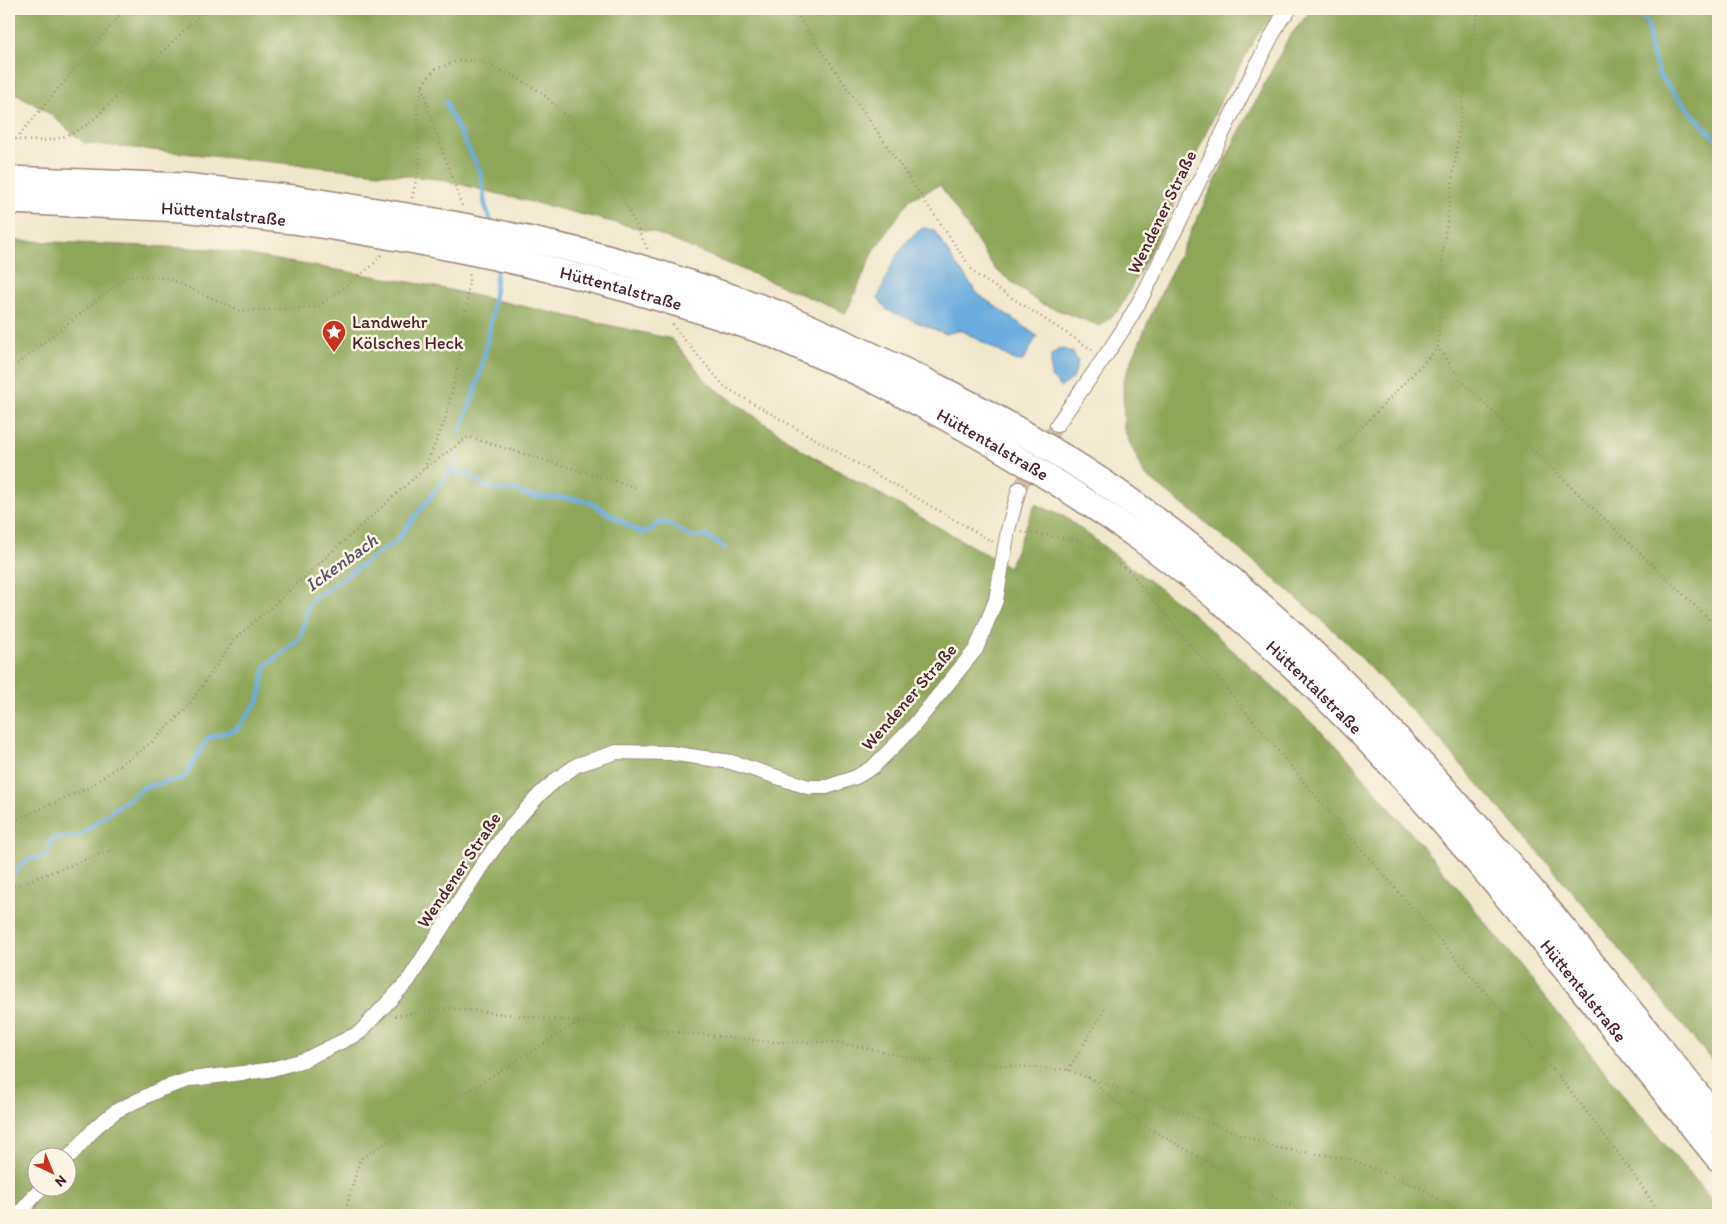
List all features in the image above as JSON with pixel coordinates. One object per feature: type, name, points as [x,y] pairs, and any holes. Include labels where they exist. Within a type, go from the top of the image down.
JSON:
[{"type":"highway","name":"Hüttentalstraße","points":[[9,178],[184,186],[294,209],[401,237],[603,281],[688,306],[774,323],[890,362],[991,415],[1087,472],[1160,524],[1229,578],[1323,662],[1405,746],[1518,875],[1718,1120]]},
{"type":"highway","name":"Hüttentalstraße","points":[[9,201],[183,209],[294,209]]},
{"type":"highway","name":"Hüttentalstraße","points":[[774,323],[880,383],[978,435],[1145,542],[1214,596],[1306,679],[1401,776],[1480,865],[1718,1158]]},
{"type":"street","name":"Wendener Straße","points":[[1057,425],[1104,357],[1144,293],[1239,96],[1281,19],[1290,9]]},
{"type":"street","name":"Wendener Straße","points":[[78,1147],[97,1126],[116,1111],[140,1098],[191,1079],[268,1070],[304,1060],[360,1033],[408,981],[480,868],[508,829],[546,789],[577,765],[617,752],[670,753],[731,762],[808,787],[827,787],[842,784],[873,766],[911,729],[976,648],[996,600],[1008,530],[1019,489]]},
{"type":"street","points":[[18,1215],[34,1196]]},
{"type":"path","points":[[16,139],[125,9]]},
{"type":"path","points":[[9,139],[46,141],[68,137],[90,123],[206,9]]},
{"type":"path","points":[[793,9],[975,274],[1104,357]]},
{"type":"path","points":[[1479,9],[1469,56],[1443,251],[1438,348],[1464,384],[1718,628]]},
{"type":"path","points":[[409,205],[420,162],[416,107],[423,84],[435,69],[458,61],[477,60],[516,77],[541,92],[568,118],[614,180],[650,255]]},
{"type":"path","points":[[423,84],[429,112],[462,203],[463,212]]},
{"type":"path","points":[[9,370],[129,275],[167,278],[241,312],[317,307],[374,265],[383,251]]},
{"type":"path","points":[[423,470],[445,420],[456,375],[462,347],[470,270]]},
{"type":"path","points":[[672,321],[676,330],[725,387],[1005,549]]},
{"type":"path","points":[[1338,452],[1438,348]]},
{"type":"path","points":[[9,823],[88,788],[152,742],[186,709],[234,640],[423,470],[468,436],[637,488]]},
{"type":"path","points":[[1008,530],[1072,538],[1103,551],[1131,572],[1323,805],[1565,1084],[1625,1162],[1661,1215]]},
{"type":"path","points":[[9,888],[114,849]]},
{"type":"path","points":[[374,1019],[447,1008],[772,1042],[837,1042],[922,1060],[1068,1070],[1087,1075],[1277,1148],[1350,1159],[1419,1187],[1464,1215]]},
{"type":"path","points":[[1068,1070],[1105,1009]]},
{"type":"path","points":[[344,1215],[360,1159],[580,1021]]},
{"type":"path","points":[[1087,1075],[1143,1125],[1256,1189],[1311,1215]]},
{"type":"green space","points":[[9,9],[1277,9],[1257,35],[1220,102],[1166,222],[1119,310],[1100,326],[1039,303],[995,269],[940,185],[910,199],[875,249],[846,313],[653,232],[438,179],[84,143],[50,114],[9,89]]},
{"type":"green space","points":[[1312,9],[1718,9],[1718,1068],[1553,869],[1435,735],[1340,636],[1255,562],[1144,474],[1124,430],[1123,381],[1154,308],[1232,146],[1289,37]]},
{"type":"green space","points":[[9,240],[212,249],[427,285],[672,339],[709,384],[807,453],[1009,567],[1035,504],[1065,517],[1193,614],[1339,748],[1461,892],[1617,1087],[1718,1208],[1718,1215],[9,1215]]},
{"type":"water","points":[[923,228],[934,230],[978,294],[1037,336],[1023,361],[1016,361],[961,330],[946,334],[887,310],[878,298],[886,278],[895,258],[907,241]]},
{"type":"water","points":[[1060,348],[1072,352],[1078,361],[1073,379],[1061,387],[1051,377],[1051,355]]},
{"type":"waterway","points":[[1634,9],[1648,23],[1650,48],[1660,77],[1718,142]]},
{"type":"waterway","name":"Ickenbach","points":[[446,101],[449,111],[481,173],[485,205],[492,223]]},
{"type":"waterway","name":"Ickenbach","points":[[459,433],[475,391],[486,351],[497,266]]},
{"type":"waterway","name":"Ickenbach","points":[[9,877],[28,859],[46,857],[53,838],[78,836],[145,787],[184,778],[208,738],[237,729],[259,700],[265,667],[300,638],[310,601],[396,541],[455,465],[456,458]]},
{"type":"waterway","points":[[451,470],[469,474],[483,485],[497,490],[516,490],[532,497],[570,498],[589,502],[641,533],[650,530],[660,522],[672,525],[690,537],[706,536],[725,548]]},
{"type":"tunnel","points":[[1019,489],[1057,425]]},
{"type":"place","name":"Landwehr Kölsches Heck","points":[[334,353]]}]
